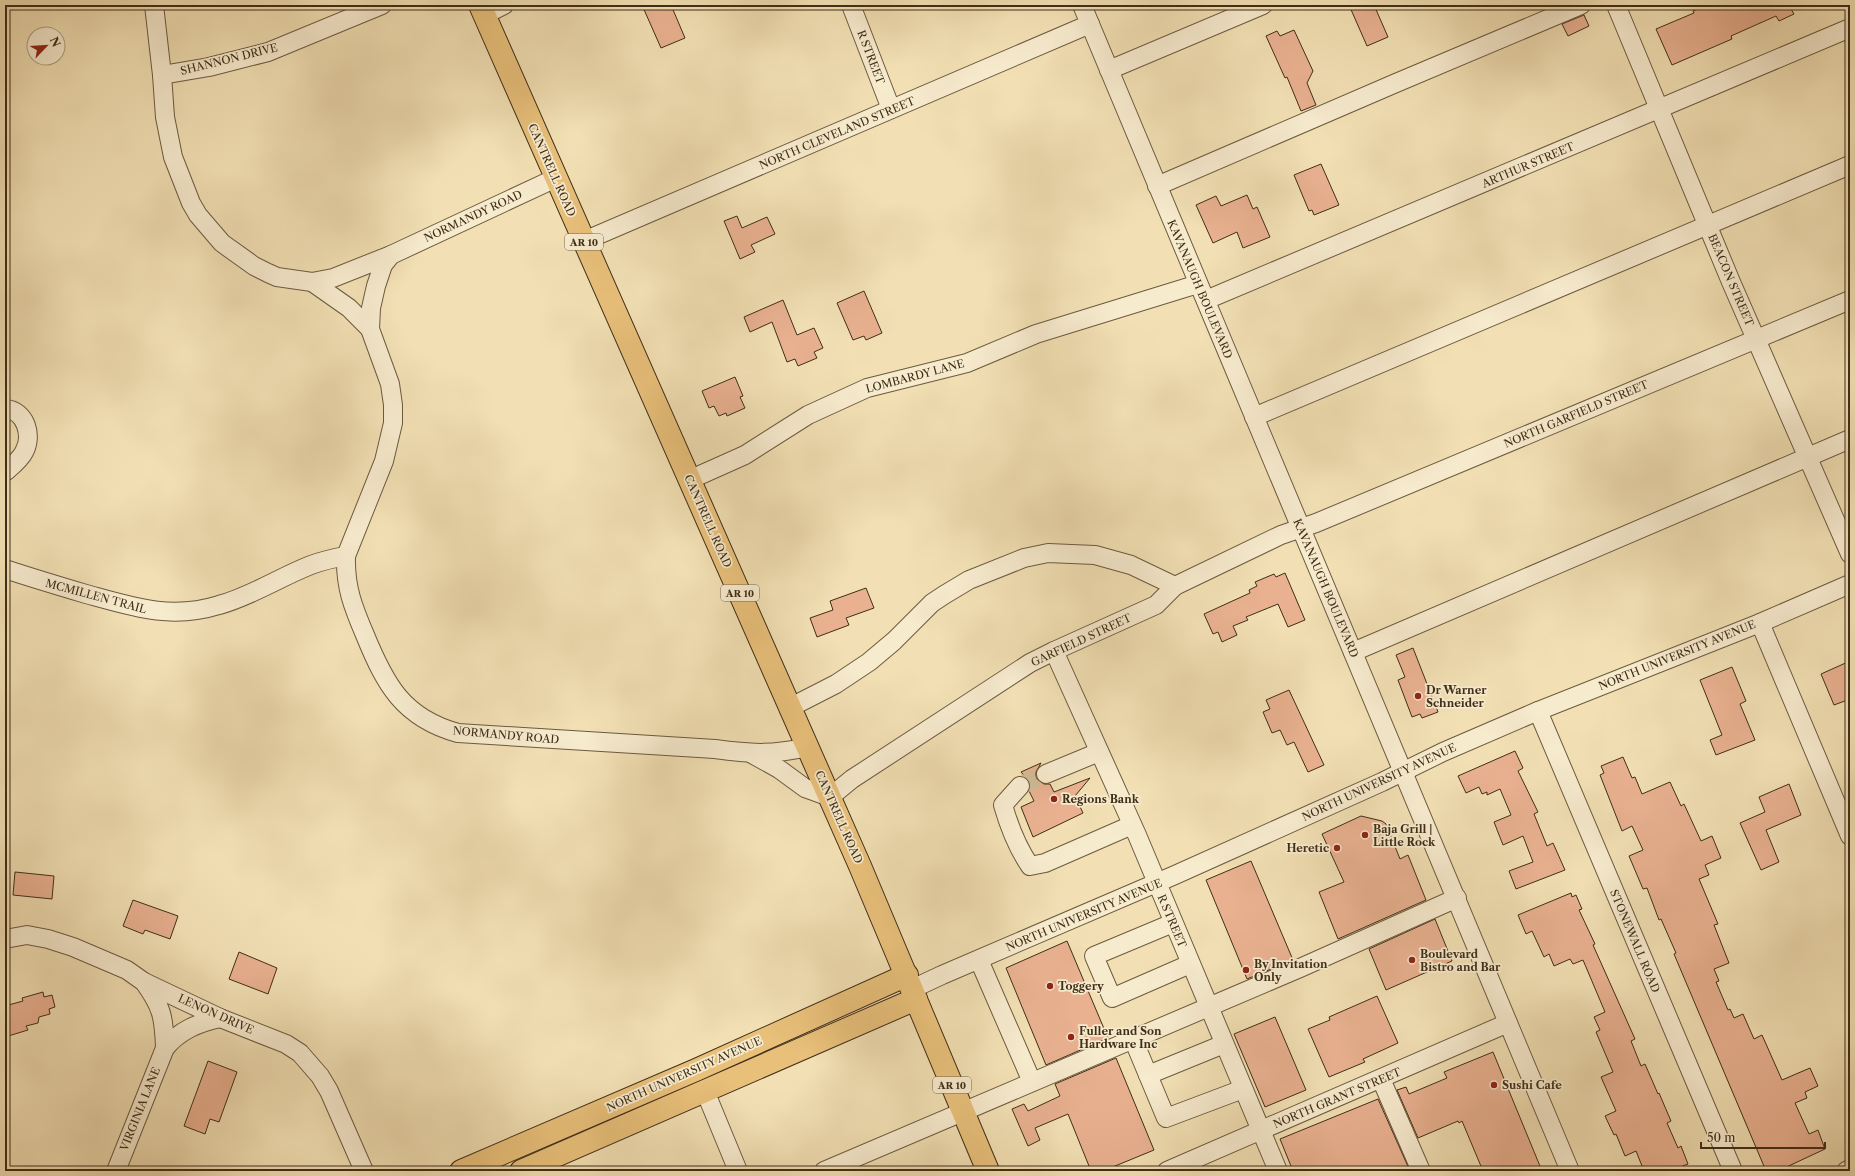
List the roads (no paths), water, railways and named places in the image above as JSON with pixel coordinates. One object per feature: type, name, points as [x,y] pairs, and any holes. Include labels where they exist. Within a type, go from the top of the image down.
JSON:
[{"type":"main road","name":"CANTRELL ROAD","points":[[482,10],[791,707],[912,988],[988,1171]]},
{"type":"main road","name":"NORTH UNIVERSITY AVENUE","points":[[521,1171],[705,1091],[912,988]]},
{"type":"main road","name":"NORTH UNIVERSITY AVENUE","points":[[461,1171],[696,1070],[912,988]]},
{"type":"street","points":[[154,5],[165,117],[173,157],[188,196],[198,215],[222,242],[254,266],[277,276],[312,282]]},
{"type":"street","name":"SHANNON DRIVE","points":[[162,75],[209,67],[268,52],[382,5]]},
{"type":"street","points":[[482,10],[504,5]]},
{"type":"street","name":"R STREET","points":[[850,5],[891,109]]},
{"type":"street","name":"KAVANAUGH BOULEVARD","points":[[1082,5],[1570,1171]]},
{"type":"street","points":[[1109,70],[1263,5]]},
{"type":"street","points":[[1157,186],[1581,5]]},
{"type":"street","name":"BEACON STREET","points":[[1616,5],[1756,339],[1850,554]]},
{"type":"street","name":"NORTH CLEVELAND STREET","points":[[584,241],[1090,24]]},
{"type":"street","name":"ARTHUR STREET","points":[[1206,300],[1850,28]]},
{"type":"street","points":[[1254,417],[1850,165]]},
{"type":"street","name":"NORMANDY ROAD","points":[[312,282],[333,278],[391,255],[556,178]]},
{"type":"street","name":"NORMANDY ROAD","points":[[391,255],[383,265],[376,286],[371,308],[370,329],[390,384],[393,405],[393,423],[384,461],[346,556],[347,587],[357,617],[379,669],[390,687],[402,701],[417,714],[442,729],[458,733],[715,748],[752,754],[783,752],[808,747]]},
{"type":"street","name":"NORMANDY ROAD","points":[[312,282],[349,308],[370,329]]},
{"type":"street","name":"LOMBARDY LANE","points":[[690,480],[745,455],[808,414],[867,388],[967,363],[1036,334],[1198,284]]},
{"type":"street","name":"NORTH GARFIELD STREET","points":[[1302,529],[1850,300]]},
{"type":"street","points":[[5,409],[15,412],[22,418],[29,435],[24,453],[5,472]]},
{"type":"street","points":[[1353,652],[1850,439]]},
{"type":"street","name":"GARFIELD STREET","points":[[830,797],[852,779],[1030,664],[1054,651],[1156,605],[1175,586],[1282,535],[1302,529]]},
{"type":"street","points":[[791,707],[836,684],[869,662],[892,643],[932,603],[944,595],[969,580],[1024,558],[1048,553],[1095,555],[1131,564],[1175,586]]},
{"type":"street","name":"MCMILLEN TRAIL","points":[[5,570],[129,606],[151,611],[175,613],[199,611],[221,605],[252,593],[311,565],[346,556]]},
{"type":"street","name":"NORTH UNIVERSITY AVENUE","points":[[912,988],[1156,884],[1404,772],[1443,752],[1538,711],[1760,622],[1850,584]]},
{"type":"street","points":[[1760,622],[1850,836]]},
{"type":"street","name":"R STREET","points":[[1054,651],[1132,825],[1278,1171]]},
{"type":"street","name":"STONEWALL ROAD","points":[[1538,711],[1733,1171]]},
{"type":"street","points":[[1046,774],[1099,752]]},
{"type":"street","name":"NORMANDY ROAD","points":[[752,754],[780,769],[806,788],[830,797]]},
{"type":"street","points":[[1020,786],[1003,805],[1008,825],[1022,856],[1030,866],[1045,863],[1132,825]]},
{"type":"street","points":[[824,1171],[1300,968],[1457,898]]},
{"type":"street","points":[[1173,923],[1094,956],[1112,998],[1190,964]]},
{"type":"street","name":"LENON DRIVE","points":[[5,939],[27,935],[48,939],[109,962],[127,970],[144,982],[220,1018],[286,1044],[300,1053],[311,1065],[329,1091],[364,1171]]},
{"type":"street","points":[[980,960],[1032,1082]]},
{"type":"street","name":"VIRGINIA LANE","points":[[144,982],[156,999],[161,1010],[165,1048]]},
{"type":"street","name":"VIRGINIA LANE","points":[[116,1171],[165,1048],[173,1038],[184,1030],[201,1023],[220,1018]]},
{"type":"street","name":"NORTH GRANT STREET","points":[[1167,1171],[1508,1023]]},
{"type":"street","points":[[1133,1039],[1166,1118],[1243,1088]]},
{"type":"street","points":[[1148,1075],[1224,1044]]},
{"type":"street","points":[[1381,1079],[1421,1171]]},
{"type":"street","points":[[705,1091],[738,1171]]},
{"type":"street","points":[[1846,1171],[1850,1169]]},
{"type":"tunnel","points":[[1020,786],[1046,774]]},
{"type":"place","name":"Dr Warner Schneider","points":[[1418,696]]},
{"type":"place","name":"Regions Bank","points":[[1054,799]]},
{"type":"place","name":"Baja Grill | Little Rock","points":[[1365,835]]},
{"type":"place","name":"Heretic","points":[[1337,848]]},
{"type":"place","name":"Boulevard Bistro and Bar","points":[[1412,960]]},
{"type":"place","name":"By Invitation Only","points":[[1246,970]]},
{"type":"place","name":"Toggery","points":[[1050,986]]},
{"type":"place","name":"Fuller and Son Hardware Inc","points":[[1071,1037]]},
{"type":"place","name":"Sushi Cafe","points":[[1494,1085]]}]
